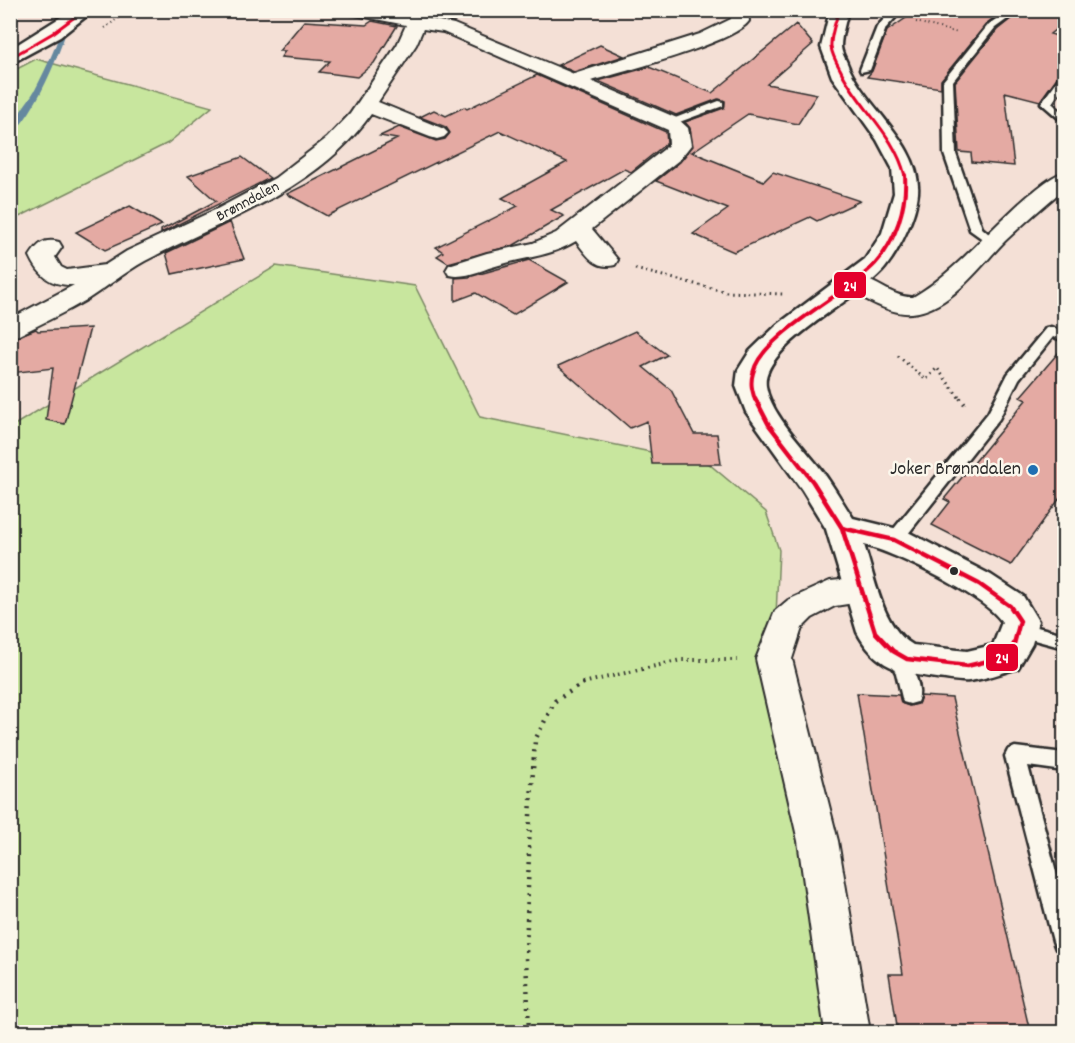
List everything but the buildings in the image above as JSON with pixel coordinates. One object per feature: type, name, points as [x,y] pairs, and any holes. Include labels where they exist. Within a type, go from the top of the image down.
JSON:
[{"type":"main road","points":[[10,58],[53,33],[85,10]]},
{"type":"main road","points":[[839,10],[831,47],[842,77],[888,139],[904,168],[906,193],[894,234],[875,264],[787,331],[760,357],[752,370],[751,386],[761,412],[813,482],[842,528],[875,632],[893,651],[907,660],[967,666],[1005,657],[1014,645],[1020,621],[1010,606],[986,590],[894,540],[842,528]]},
{"type":"street","points":[[356,10],[431,19],[576,80],[670,122],[678,128],[680,145],[671,155],[578,229],[540,249],[496,258],[458,270]]},
{"type":"street","points":[[576,80],[707,38],[740,21],[739,10]]},
{"type":"street","name":"Brønndalen","points":[[10,328],[80,292],[109,271],[227,214],[289,180],[322,154],[356,120],[385,74],[431,19]]},
{"type":"street","points":[[367,105],[437,133]]},
{"type":"street","points":[[852,282],[902,303],[912,305],[920,302],[960,275],[992,241],[1041,196],[1065,178]]},
{"type":"street","points":[[578,229],[588,237],[599,255],[606,260]]},
{"type":"street","name":"Brønndalen","points":[[50,247],[42,256],[46,266],[55,274],[69,279],[109,271]]},
{"type":"street","points":[[848,1032],[818,841],[774,659],[788,621],[800,609],[830,594],[861,591]]},
{"type":"lane","points":[[992,241],[976,230],[950,154],[948,81],[992,26],[1016,10]]},
{"type":"lane","points":[[865,70],[882,27],[895,13]]},
{"type":"lane","points":[[1065,80],[1046,103],[1065,120]]},
{"type":"lane","points":[[670,122],[719,104]]},
{"type":"lane","points":[[894,540],[994,415],[1013,377],[1051,331],[1065,337]]},
{"type":"lane","points":[[1018,629],[1065,641]]},
{"type":"lane","points":[[893,651],[905,673],[910,696]]},
{"type":"lane","points":[[1065,762],[1016,756],[1065,941]]},
{"type":"path","points":[[895,13],[981,39]]},
{"type":"path","points":[[606,260],[699,287],[743,295],[764,296],[799,292],[827,302]]},
{"type":"path","points":[[898,356],[927,380],[937,368],[967,407]]},
{"type":"path","points":[[529,1032],[526,958],[534,740],[555,701],[585,682],[681,660],[774,659]]},
{"type":"green space","points":[[36,59],[212,107],[168,143],[11,221],[11,72]]},
{"type":"green space","points":[[276,266],[415,286],[480,417],[709,464],[766,512],[779,550],[774,659],[847,1032],[11,1032],[11,427]]},
{"type":"waterway","points":[[10,133],[28,108],[55,56],[69,10]]},
{"type":"transit line","name":"24","points":[[10,58],[53,33],[84,10]]},
{"type":"transit line","name":"24","points":[[839,10],[831,42],[832,52],[855,95],[891,142],[900,158],[905,175],[905,201],[895,230],[876,263],[780,337],[763,354],[753,371],[751,387],[761,413],[813,482],[842,528]]},
{"type":"transit line","name":"24","points":[[842,528],[894,540],[979,584],[1010,606],[1020,621],[1014,644],[1005,657],[967,666],[907,659],[893,651],[875,632],[842,528]]},
{"type":"place","name":"Joker Brønndalen","points":[[1033,470]]}]
